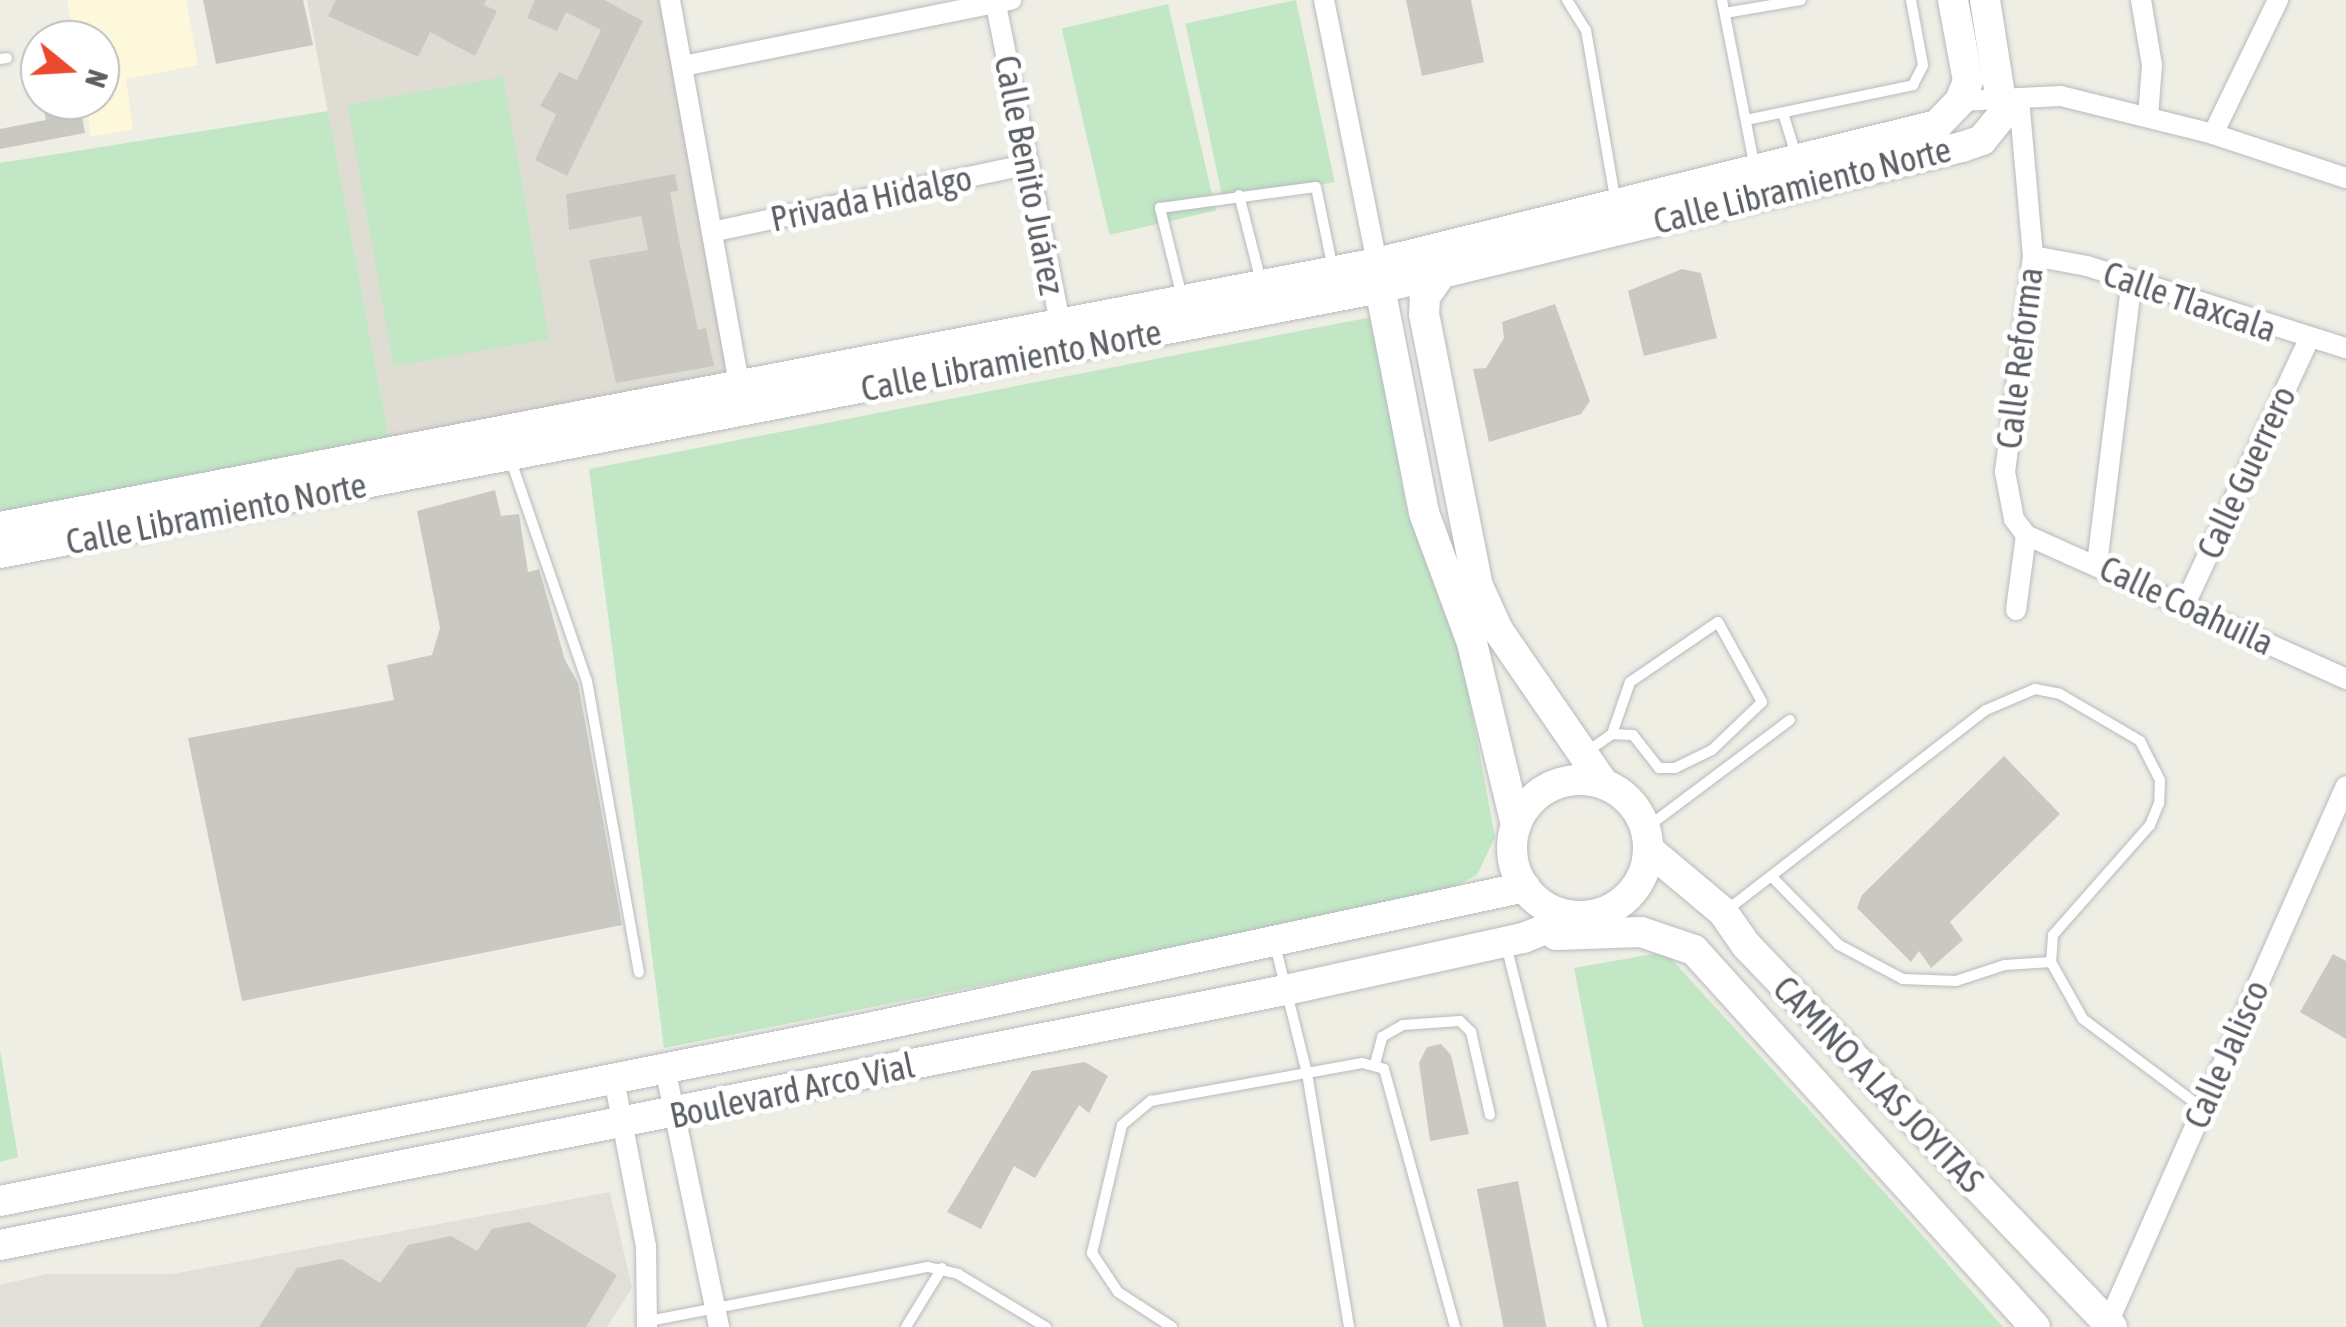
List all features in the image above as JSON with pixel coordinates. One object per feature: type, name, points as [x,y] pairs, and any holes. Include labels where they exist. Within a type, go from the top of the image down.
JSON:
[{"type":"street","points":[[670,0],[742,400]]},
{"type":"street","points":[[1324,0],[1424,513],[1472,643],[1516,826],[1512,846],[1524,887],[1558,912],[1579,916],[1619,904],[1634,889],[1647,839],[1622,793],[1603,783],[1582,780],[1542,792],[1516,826]]},
{"type":"street","points":[[1953,0],[1967,63],[1960,101],[2009,106],[2061,96],[2214,134],[2339,177]]},
{"type":"street","name":"Calle Reforma","points":[[1985,0],[2009,106],[2033,256],[2005,472],[2006,497],[2026,535]]},
{"type":"street","points":[[2141,0],[2152,65],[2148,117]]},
{"type":"street","points":[[2214,134],[2278,0]]},
{"type":"street","points":[[682,66],[1001,1]]},
{"type":"street","name":"Calle Benito Juárez","points":[[1001,1],[1064,338]]},
{"type":"street","name":"Calle Libramiento Norte","points":[[2,540],[1378,276],[1616,204],[1937,125],[1960,101]]},
{"type":"street","name":"Calle Libramiento Norte","points":[[1064,338],[1183,303],[1333,270],[1378,276],[1444,271],[1962,147],[1982,140],[2009,106]]},
{"type":"street","name":"Privada Hidalgo","points":[[712,232],[1029,164]]},
{"type":"street","name":"Calle Tlaxcala","points":[[2033,256],[2132,280],[2308,341],[2346,348]]},
{"type":"street","points":[[1444,271],[1425,297],[1424,314],[1478,586]]},
{"type":"street","points":[[1378,276],[1442,531],[1478,586],[1498,630],[1580,756],[1603,783]]},
{"type":"street","points":[[2098,564],[2132,280]]},
{"type":"street","name":"Calle Guerrero","points":[[2185,604],[2308,341]]},
{"type":"street","name":"Calle Libramiento Norte","points":[[2,540],[510,458],[742,400]]},
{"type":"street","points":[[2016,610],[2026,535]]},
{"type":"street","name":"Calle Coahuila","points":[[2026,535],[2345,675]]},
{"type":"street","name":"Calle Jalisco","points":[[2110,1325],[2346,786]]},
{"type":"street","name":"CAMINO A LAS JOYITAS","points":[[1647,839],[1723,912],[1746,946],[2110,1325]]},
{"type":"street","name":"Boulevard Arco Vial","points":[[0,1201],[1275,944],[1524,887]]},
{"type":"street","name":"Boulevard Arco Vial","points":[[0,1245],[623,1125],[1286,990],[1514,941],[1579,916]]},
{"type":"street","points":[[1514,941],[1641,932],[1694,950],[2035,1327]]},
{"type":"street","points":[[665,1068],[717,1319]]},
{"type":"street","points":[[614,1079],[646,1246],[648,1324]]},
{"type":"lane","points":[[1567,0],[1586,30],[1616,204]]},
{"type":"lane","points":[[1722,0],[1756,169]]},
{"type":"lane","points":[[1725,14],[1802,0]]},
{"type":"lane","points":[[1746,120],[1913,85],[1923,65],[1911,0]]},
{"type":"lane","points":[[1784,112],[1798,159]]},
{"type":"lane","points":[[1183,303],[1160,208],[1316,187],[1333,270]]},
{"type":"lane","points":[[1239,195],[1262,286]]},
{"type":"lane","points":[[510,458],[587,681],[639,972]]},
{"type":"lane","points":[[1580,756],[1612,734],[1630,682],[1718,622],[1762,702],[1712,750],[1675,768],[1659,768],[1632,735],[1612,734]]},
{"type":"lane","points":[[1723,912],[1986,710],[2035,689],[2060,694],[2140,741],[2160,780],[2159,804],[2150,825],[2053,934],[2051,962],[2083,1019],[2202,1108]]},
{"type":"lane","points":[[1647,839],[1790,720]]},
{"type":"lane","points":[[1772,877],[1839,944],[1903,979],[1956,981],[2005,965],[2051,962]]},
{"type":"lane","points":[[1514,941],[1602,1327]]},
{"type":"lane","points":[[1275,944],[1307,1074],[1350,1327]]},
{"type":"lane","points":[[1375,1064],[1382,1037],[1403,1024],[1460,1021],[1471,1032],[1490,1114]]},
{"type":"lane","points":[[1172,1327],[1118,1292],[1092,1253],[1122,1125],[1151,1101],[1375,1064],[1384,1069],[1455,1327]]},
{"type":"lane","points":[[906,1327],[942,1268]]},
{"type":"lane","points":[[648,1324],[717,1319],[942,1268],[1046,1327]]},
{"type":"shaded area","points":[[67,0],[186,0],[198,65],[126,79],[133,129],[91,137],[88,120],[120,120],[120,20],[70,20]]},
{"type":"shaded area","points":[[307,0],[659,0],[730,370],[391,449]]},
{"type":"shaded area","points":[[610,1192],[632,1288],[607,1327],[0,1327],[0,1285],[46,1274],[173,1274]]},
{"type":"green space","points":[[1296,0],[1335,182],[1224,205],[1185,23]]},
{"type":"green space","points":[[1168,4],[1216,211],[1109,235],[1062,29]]},
{"type":"green space","points":[[503,77],[549,339],[394,366],[347,104]]},
{"type":"green space","points":[[328,111],[391,449],[0,522],[0,163]]},
{"type":"green space","points":[[1372,317],[1407,512],[1452,605],[1495,837],[1477,875],[1435,896],[664,1048],[589,469]]},
{"type":"green space","points":[[1665,952],[2003,1327],[1643,1327],[1574,968]]},
{"type":"green space","points":[[0,1050],[18,1157],[0,1162]]},
{"type":"building","points":[[203,0],[303,0],[313,45],[216,64]]},
{"type":"building","points":[[336,0],[486,0],[484,5],[497,11],[475,56],[430,32],[418,57],[328,16]]},
{"type":"building","points":[[535,0],[604,0],[643,21],[567,176],[535,160],[556,114],[540,106],[559,72],[577,80],[601,30],[566,12],[557,31],[527,18]]},
{"type":"building","points":[[1406,0],[1471,0],[1484,62],[1422,76]]},
{"type":"building","points":[[46,120],[83,120],[85,133],[0,149],[0,129]]},
{"type":"building","points":[[675,174],[678,191],[670,192],[679,240],[698,330],[706,328],[714,366],[616,383],[589,260],[648,250],[641,216],[569,230],[566,194]]},
{"type":"building","points":[[1682,269],[1701,273],[1717,338],[1644,356],[1628,291]]},
{"type":"building","points":[[1555,304],[1590,401],[1581,414],[1489,442],[1473,369],[1486,368],[1504,338],[1502,322]]},
{"type":"building","points":[[495,490],[501,516],[519,514],[528,572],[539,569],[565,660],[578,683],[622,925],[242,1001],[188,738],[394,700],[387,665],[432,655],[440,628],[417,511]]},
{"type":"building","points":[[2004,756],[2060,814],[1950,922],[1963,940],[1931,968],[1919,951],[1911,962],[1857,908],[1862,895]]},
{"type":"building","points":[[2333,954],[2346,961],[2346,1039],[2300,1012]]},
{"type":"building","points":[[1441,1044],[1451,1055],[1469,1134],[1430,1141],[1419,1063],[1427,1047]]},
{"type":"building","points":[[1085,1062],[1108,1076],[1089,1113],[1079,1105],[1035,1178],[1014,1166],[981,1229],[947,1212],[1032,1071]]},
{"type":"building","points":[[1518,1181],[1546,1327],[1504,1327],[1477,1189]]},
{"type":"building","points":[[529,1222],[617,1275],[586,1327],[259,1327],[297,1268],[342,1259],[380,1283],[408,1245],[451,1236],[477,1251],[492,1229]]}]
